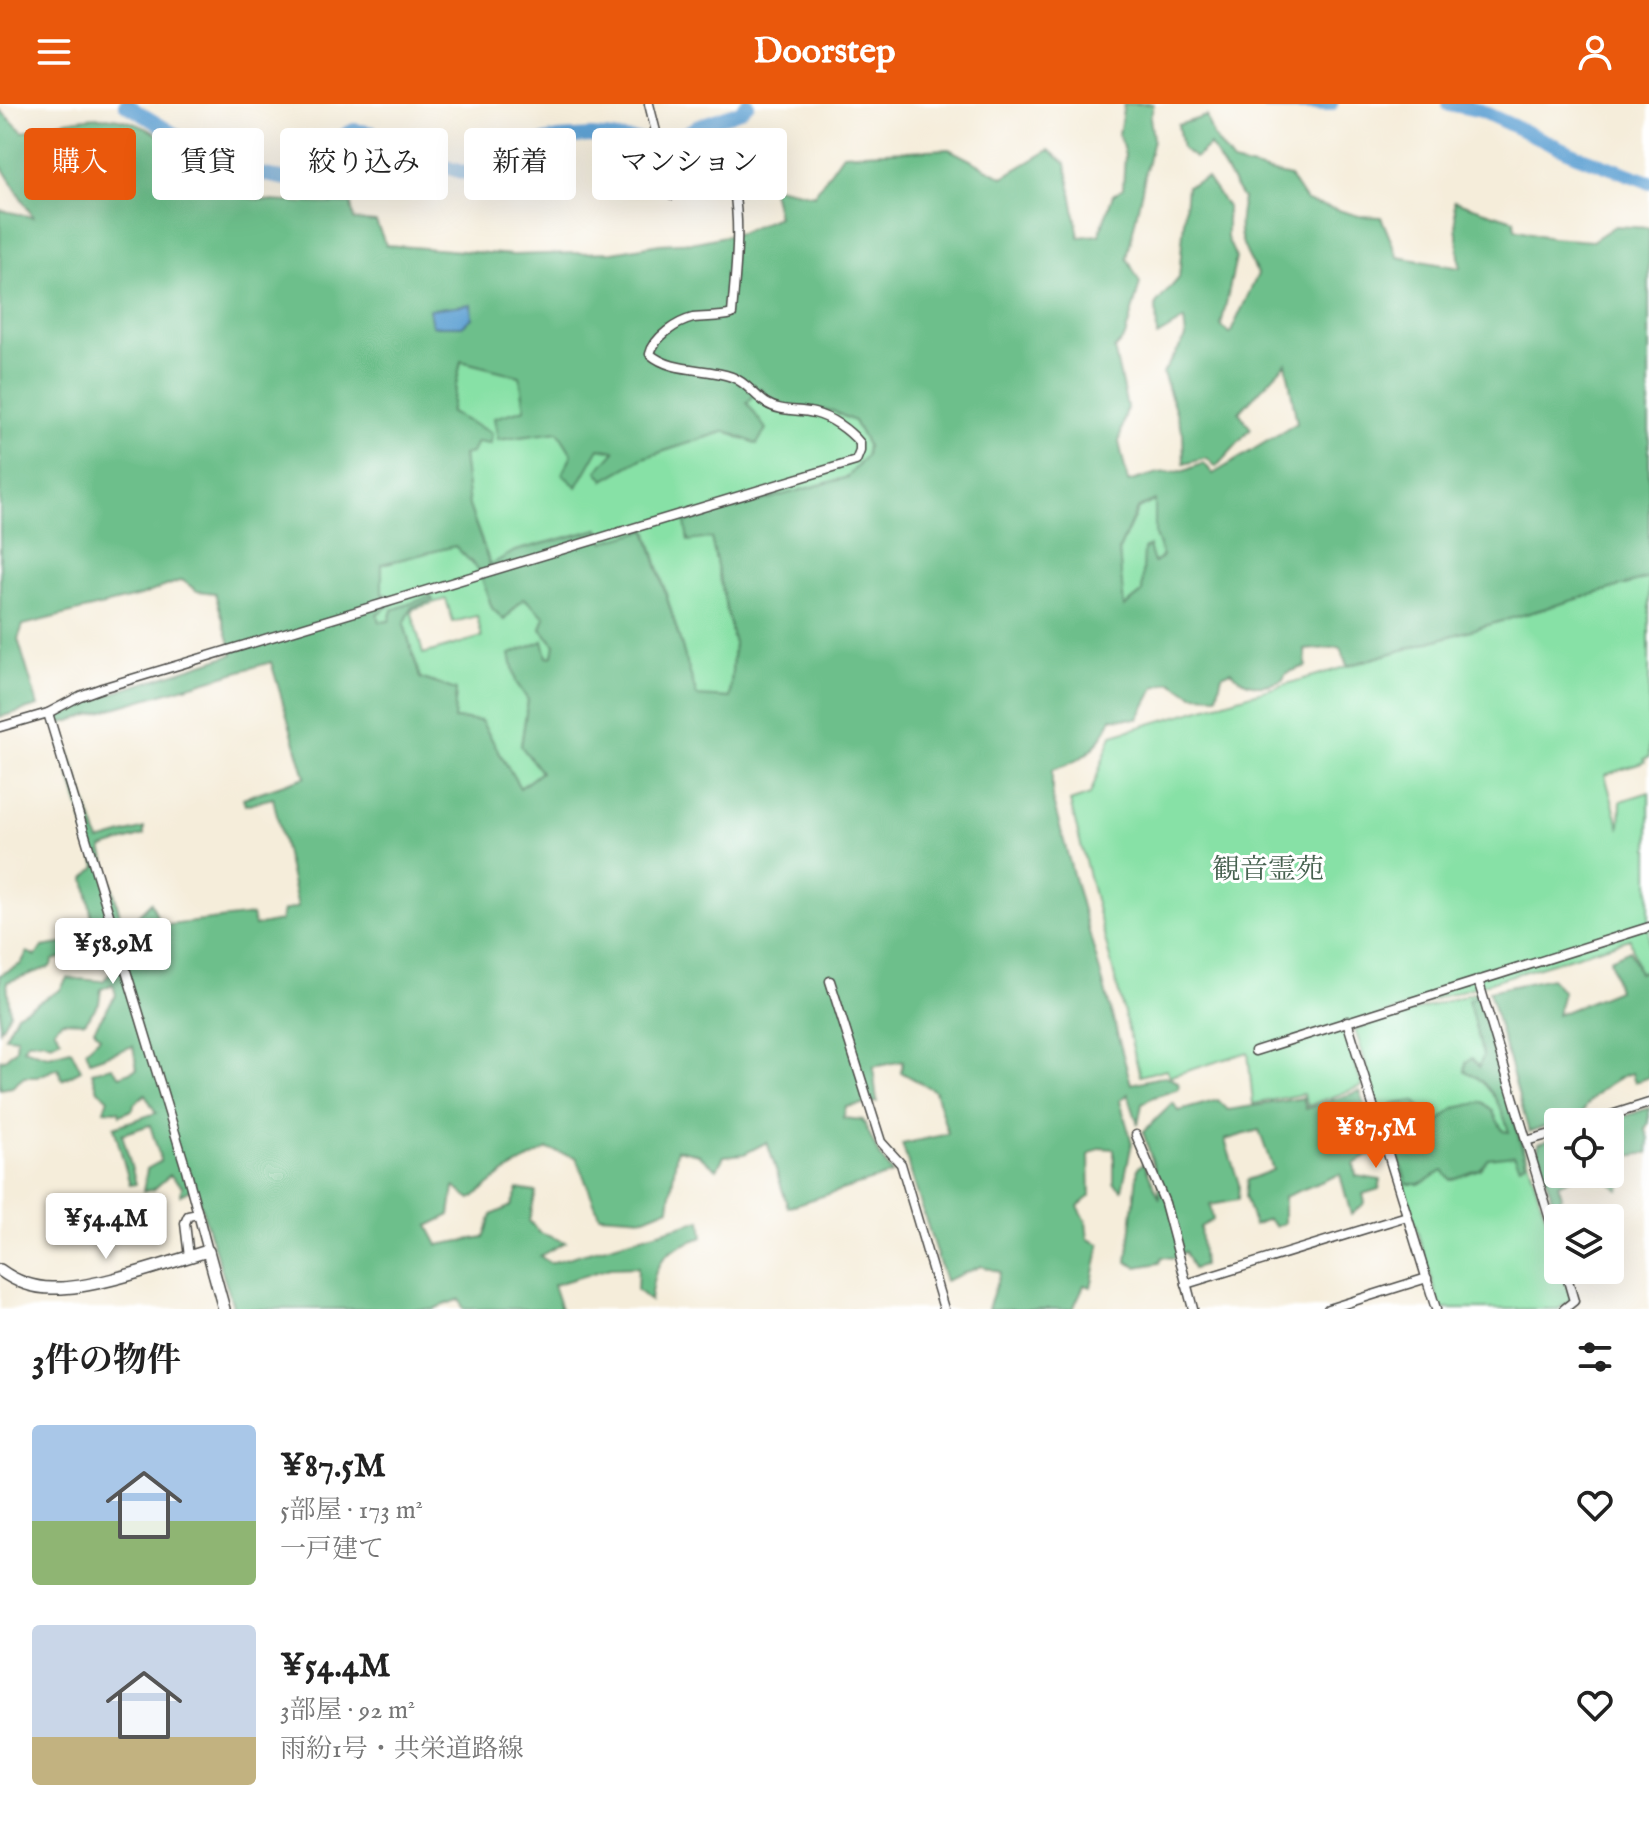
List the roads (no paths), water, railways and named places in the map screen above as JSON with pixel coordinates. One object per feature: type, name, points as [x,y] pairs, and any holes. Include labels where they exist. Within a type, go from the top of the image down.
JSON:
[{"type":"street","points":[[0,727],[48,713],[102,688],[856,461],[860,443],[844,428],[815,413],[789,411],[767,404],[735,378],[659,362],[650,354],[652,346],[682,322],[732,314],[736,261],[734,191],[725,185],[706,182],[672,195],[650,109]]},
{"type":"street","points":[[48,713],[224,1309]]},
{"type":"street","points":[[1255,1051],[1649,927]]},
{"type":"street","points":[[1478,980],[1545,1204]]},
{"type":"street","points":[[830,981],[881,1142],[901,1164],[944,1309]]},
{"type":"street","points":[[1347,1021],[1436,1309]]},
{"type":"street","points":[[1624,1111],[1649,1103]]},
{"type":"street","points":[[1136,1135],[1165,1203],[1193,1309]]},
{"type":"street","points":[[1526,1141],[1544,1136]]},
{"type":"street","points":[[189,1257],[185,1223],[188,1216],[198,1214]]},
{"type":"street","points":[[1186,1284],[1407,1216]]},
{"type":"street","points":[[0,1270],[18,1281],[36,1286],[71,1287],[208,1251]]},
{"type":"street","points":[[1328,1309],[1427,1278]]},
{"type":"street","points":[[1564,1309],[1574,1301],[1569,1284]]},
{"type":"water","points":[[471,304],[472,318],[462,326],[432,326],[429,309]]},
{"type":"waterway","points":[[125,104],[231,168],[290,180],[312,170],[346,134],[354,130],[373,133],[410,156],[465,173],[483,171],[528,145],[557,138],[592,136],[656,142],[675,140],[698,126],[740,111],[748,104]]},
{"type":"waterway","points":[[1267,104],[1331,104]]},
{"type":"waterway","points":[[1449,104],[1481,111],[1576,155],[1649,182]]},
{"type":"park label","name":"観音霊苑","points":[[1268,870]]}]
